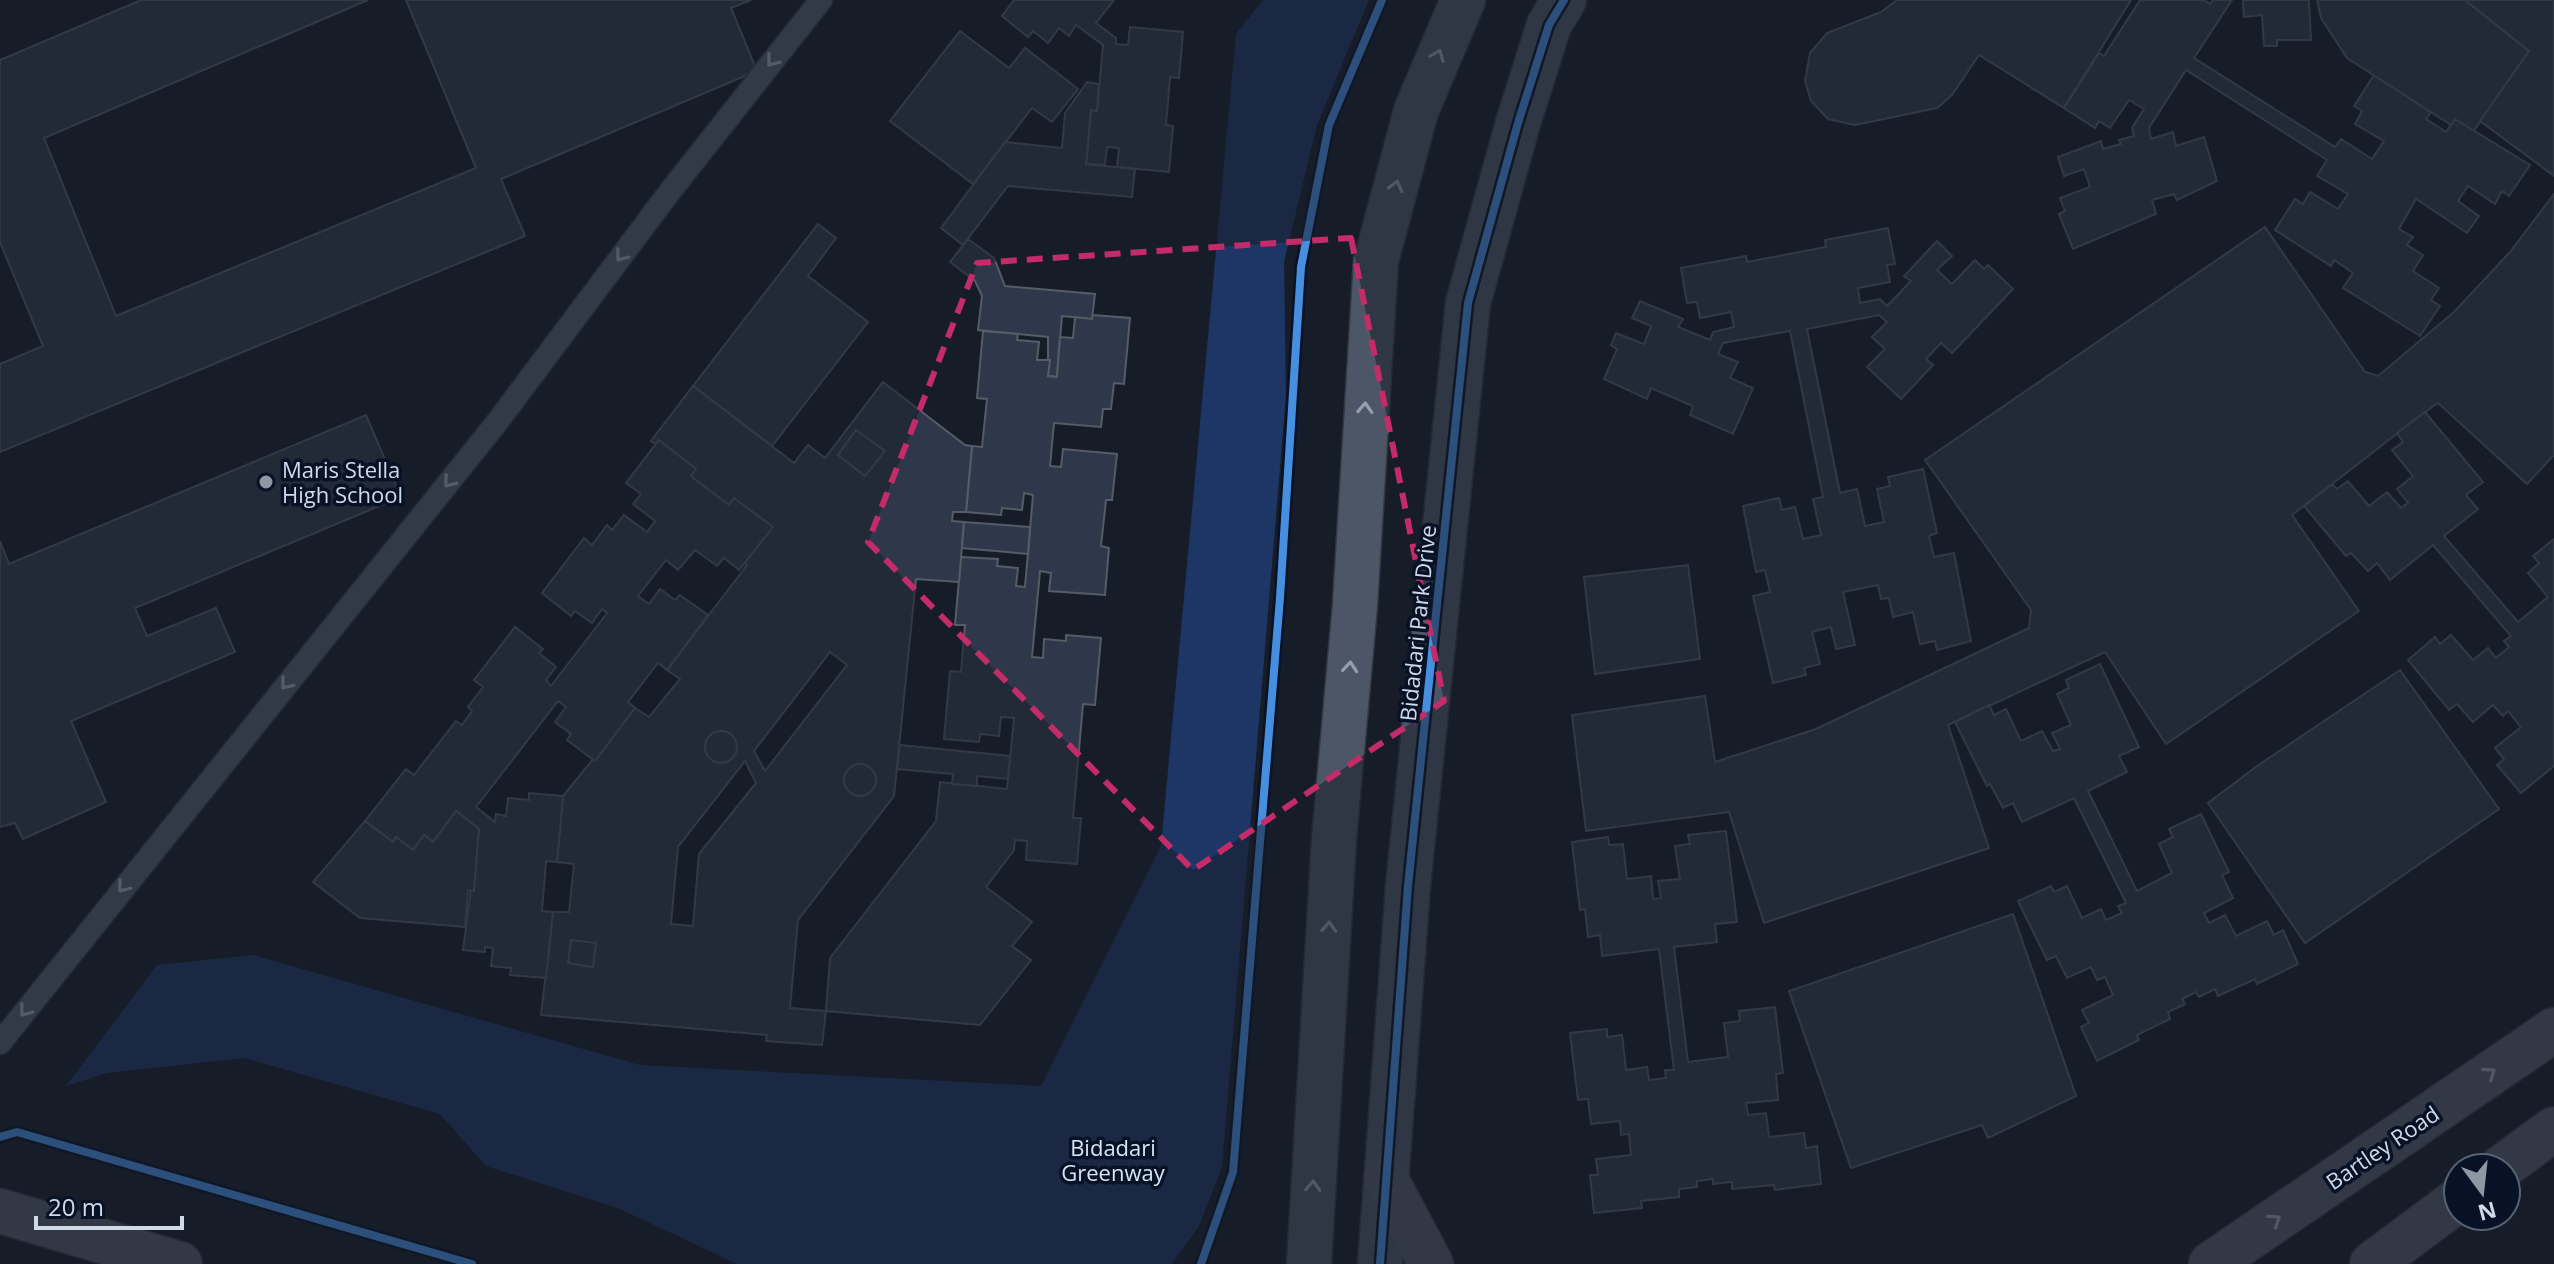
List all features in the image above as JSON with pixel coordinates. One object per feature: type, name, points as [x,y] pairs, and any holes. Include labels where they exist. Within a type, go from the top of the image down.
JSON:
[{"type":"highway","name":"Bartley Road","points":[[2211,1264],[2554,1030]]},
{"type":"highway","points":[[2522,1153],[2554,1129]]},
{"type":"highway","points":[[1386,1179],[1431,1264]]},
{"type":"highway","points":[[0,1211],[180,1264]]},
{"type":"highway","points":[[2372,1264],[2442,1212]]},
{"type":"street","points":[[1309,1264],[1334,839],[1355,605],[1376,261],[1416,111],[1463,0]]},
{"type":"street","name":"Bidadari Park Drive","points":[[1380,1264],[1408,886],[1468,303],[1555,8]]},
{"type":"lane","points":[[0,1043],[498,421],[668,194],[821,0]]},
{"type":"highlighted area","points":[[1351,238],[1444,701],[1193,870],[868,542],[977,263]]},
{"type":"green space","name":"Bidadari Greenway","points":[[1263,0],[1369,0],[1317,125],[1284,262],[1286,395],[1222,1167],[1199,1226],[1172,1264],[737,1264],[618,1208],[486,1166],[440,1114],[244,1058],[107,1073],[66,1086],[157,965],[253,955],[640,1065],[1041,1086],[1161,846],[1236,34]]},
{"type":"building","points":[[141,0],[368,0],[44,138],[116,316],[476,168],[406,0],[751,0],[731,8],[757,71],[501,179],[525,236],[0,452],[0,364],[43,346],[0,242],[0,60]]},
{"type":"building","points":[[1014,0],[1114,0],[1096,23],[1116,38],[1116,44],[1128,45],[1130,27],[1183,32],[1179,78],[1170,77],[1166,125],[1173,126],[1169,172],[1117,167],[1119,148],[1107,147],[1105,165],[1086,164],[1091,110],[1097,111],[1103,45],[1076,25],[1069,36],[1059,28],[1048,43],[1033,31],[1028,37],[1002,16]]},
{"type":"building","points":[[1897,0],[2131,0],[2064,108],[1979,55],[1952,95],[1937,108],[1855,125],[1828,119],[1811,101],[1805,81],[1810,53],[1827,33],[1881,12]]},
{"type":"building","points":[[2140,0],[2204,0],[2210,4],[2213,0],[2232,0],[2194,58],[2335,147],[2341,139],[2372,159],[2384,141],[2355,124],[2362,111],[2354,106],[2374,75],[2431,112],[2426,119],[2446,132],[2455,119],[2530,165],[2509,196],[2502,191],[2495,204],[2468,186],[2458,201],[2479,216],[2467,233],[2416,199],[2399,229],[2413,237],[2407,245],[2423,255],[2413,271],[2439,288],[2431,300],[2440,306],[2420,336],[2343,288],[2353,273],[2334,260],[2331,266],[2275,230],[2295,199],[2303,204],[2310,192],[2338,209],[2348,194],[2317,176],[2327,160],[2186,70],[2149,128],[2151,139],[2173,132],[2176,146],[2204,137],[2217,181],[2177,200],[2174,194],[2152,200],[2156,214],[2073,249],[2059,214],[2065,211],[2060,198],[2090,187],[2084,169],[2064,176],[2058,157],[2101,141],[2103,149],[2121,144],[2119,140],[2134,136],[2132,128],[2144,109],[2129,100],[2110,128],[2099,121],[2095,128],[2064,108],[2099,53],[2104,56]]},
{"type":"building","points":[[2243,0],[2309,0],[2311,40],[2277,40],[2277,46],[2264,46],[2262,15],[2244,17]]},
{"type":"building","points":[[2317,0],[2465,0],[2529,51],[2474,131],[2455,119],[2451,125],[2347,58],[2321,18]]},
{"type":"building","points":[[2465,0],[2554,0],[2554,176],[2480,121],[2529,51]]},
{"type":"building","points":[[960,31],[1009,68],[1025,48],[1078,89],[1052,122],[1032,108],[973,184],[890,121]]},
{"type":"building","points":[[1087,82],[1099,84],[1097,111],[1091,110],[1086,164],[1135,169],[1132,197],[1008,186],[963,245],[941,228],[1005,142],[1062,148],[1065,113]]},
{"type":"building","points":[[2554,194],[2554,455],[2527,484],[2438,403],[2425,412],[2292,515],[2359,611],[2166,744],[2105,652],[1948,725],[1989,848],[1764,923],[1729,812],[1586,831],[1572,715],[1705,696],[1715,762],[1816,729],[2029,628],[2031,610],[1925,460],[2265,227],[2365,372],[2378,376],[2454,312],[2510,252]]},
{"type":"building","points":[[818,224],[836,238],[808,276],[868,322],[772,446],[693,386]]},
{"type":"building","points":[[1888,228],[1895,264],[1887,265],[1890,282],[1858,288],[1860,303],[1880,299],[1887,306],[1911,281],[1904,276],[1937,241],[1952,256],[1937,270],[1952,284],[1975,260],[1984,269],[1988,265],[2013,289],[1952,353],[1941,343],[1926,359],[1933,365],[1901,399],[1867,367],[1885,349],[1872,337],[1887,322],[1879,315],[1807,329],[1840,493],[1857,489],[1865,526],[1884,522],[1877,489],[1890,486],[1888,477],[1923,469],[1937,533],[1929,536],[1934,557],[1954,553],[1971,641],[1937,650],[1935,641],[1920,644],[1913,612],[1893,617],[1889,598],[1881,599],[1878,585],[1843,592],[1855,645],[1836,649],[1831,627],[1812,632],[1820,664],[1804,668],[1806,675],[1773,683],[1753,596],[1770,592],[1765,570],[1756,572],[1743,506],[1779,498],[1782,510],[1795,507],[1803,539],[1821,535],[1813,499],[1823,497],[1790,331],[1723,343],[1718,354],[1738,362],[1730,378],[1753,388],[1733,434],[1690,415],[1693,406],[1651,388],[1647,399],[1604,379],[1617,349],[1611,345],[1616,333],[1644,344],[1651,326],[1632,318],[1640,301],[1683,319],[1678,327],[1710,340],[1713,332],[1734,327],[1731,312],[1700,318],[1697,302],[1687,303],[1681,268],[1746,256],[1747,262],[1826,247],[1825,240]]},
{"type":"building","points":[[968,239],[994,258],[1005,286],[1095,294],[1092,319],[1062,316],[1057,377],[1048,376],[1048,337],[978,330],[982,296],[975,281],[950,262]]},
{"type":"building","points":[[1093,315],[1130,318],[1124,384],[1114,383],[1111,409],[1103,409],[1101,427],[1054,423],[1050,466],[1061,467],[1063,449],[1117,454],[1112,500],[1106,500],[1101,546],[1109,548],[1105,595],[1049,591],[1051,573],[1040,571],[1032,657],[1043,658],[1044,639],[1066,641],[1066,635],[1101,638],[1095,705],[1083,704],[1073,818],[1081,818],[1077,864],[1026,860],[1027,841],[1015,840],[1014,850],[986,887],[1032,922],[1012,946],[1031,960],[980,1025],[826,1011],[830,958],[936,821],[940,782],[1007,789],[1014,718],[1001,717],[999,736],[980,734],[979,742],[944,739],[950,671],[961,672],[965,625],[955,625],[961,557],[998,559],[997,566],[1018,568],[1016,586],[1025,587],[1033,495],[1024,493],[1022,510],[1002,508],[1001,515],[966,512],[972,446],[982,447],[987,399],[977,398],[983,331],[1018,334],[1017,340],[1039,342],[1037,360],[1050,360],[1048,376],[1057,377],[1060,337],[1073,338],[1075,317],[1092,319]]},
{"type":"building","points":[[883,382],[965,445],[972,446],[966,512],[953,512],[952,521],[964,522],[959,582],[916,579],[894,796],[798,920],[790,1008],[826,1011],[822,1045],[766,1041],[767,1035],[541,1015],[553,912],[569,912],[574,864],[557,862],[563,796],[635,708],[649,717],[680,679],[667,670],[747,565],[630,478],[656,444],[651,441],[693,386],[794,463],[808,445],[825,458]],"holes":[[[830,652],[847,665],[765,771],[754,751]],[[745,761],[756,783],[699,854],[693,926],[671,924],[678,847]]]},
{"type":"building","points":[[2425,412],[2483,482],[2466,495],[2478,509],[2444,536],[2518,622],[2548,597],[2528,573],[2539,563],[2533,556],[2554,539],[2554,766],[2521,793],[2497,765],[2504,759],[2495,748],[2521,727],[2508,711],[2503,716],[2493,705],[2473,722],[2457,704],[2449,710],[2408,660],[2435,637],[2440,644],[2451,635],[2473,660],[2488,648],[2496,658],[2509,647],[2504,641],[2511,636],[2433,545],[2390,580],[2377,563],[2368,571],[2351,553],[2346,556],[2304,506],[2332,484],[2337,489],[2348,481],[2369,506],[2387,492],[2401,508],[2408,503],[2397,489],[2413,476],[2392,450],[2403,442],[2397,433]]},
{"type":"building","name":"Maris Stella High School","points":[[366,415],[401,497],[135,608],[147,636],[216,608],[235,652],[71,721],[106,802],[23,839],[15,823],[0,827],[0,541],[9,564]]},
{"type":"building","points":[[856,430],[885,451],[865,476],[838,455]]},
{"type":"building","points":[[659,440],[696,469],[691,476],[729,505],[734,498],[773,527],[739,570],[724,558],[717,566],[695,550],[678,570],[666,560],[638,596],[649,604],[660,589],[675,600],[680,595],[708,615],[667,670],[658,663],[628,702],[635,708],[595,761],[567,740],[571,734],[555,722],[566,707],[558,701],[476,807],[495,822],[496,814],[506,816],[508,798],[529,800],[529,793],[563,796],[557,862],[546,861],[542,911],[553,912],[546,978],[510,975],[511,968],[491,966],[493,948],[485,947],[485,952],[463,950],[479,829],[456,811],[433,842],[424,835],[413,850],[396,837],[393,842],[365,821],[406,769],[414,775],[456,721],[462,725],[472,711],[468,707],[483,687],[474,680],[515,627],[543,649],[539,653],[556,667],[546,680],[551,686],[607,613],[602,609],[592,623],[575,611],[571,616],[542,593],[584,538],[592,545],[607,525],[612,530],[624,515],[647,532],[655,521],[633,504],[641,494],[626,483]]},
{"type":"building","points":[[964,522],[1030,527],[1028,554],[962,548]]},
{"type":"building","points":[[1688,565],[1700,659],[1595,674],[1584,577]]},
{"type":"building","points":[[2100,664],[2139,747],[2119,756],[2127,772],[2088,791],[2137,891],[2172,873],[2159,844],[2173,837],[2169,829],[2201,814],[2229,872],[2222,875],[2233,898],[2204,913],[2209,923],[2225,915],[2236,936],[2267,921],[2274,935],[2283,930],[2298,964],[2257,984],[2255,979],[2218,996],[2215,989],[2199,997],[2196,992],[2182,999],[2185,1004],[2168,1012],[2170,1019],[2137,1035],[2139,1040],[2097,1061],[2081,1027],[2089,1023],[2082,1010],[2113,995],[2105,977],[2097,980],[2091,967],[2067,978],[2056,956],[2047,960],[2018,901],[2051,886],[2054,892],[2067,886],[2082,918],[2101,909],[2106,920],[2122,913],[2118,906],[2126,903],[2074,798],[2022,822],[2013,803],[2003,808],[1990,784],[1987,786],[1955,722],[1989,705],[1994,715],[2006,709],[2021,741],[2042,731],[2053,751],[2060,749],[2052,733],[2071,725],[2057,694],[2069,688],[2066,680]]},
{"type":"building","points":[[2400,670],[2499,809],[2305,943],[2208,803],[2257,766]]},
{"type":"building","points":[[721,731],[732,736],[737,747],[732,758],[721,763],[710,758],[705,747],[710,736]]},
{"type":"building","points":[[900,745],[1010,756],[1008,779],[977,776],[977,786],[952,784],[953,774],[897,769]]},
{"type":"building","points":[[860,764],[871,769],[876,780],[871,791],[860,796],[849,791],[844,780],[849,769]]},
{"type":"building","points":[[456,811],[479,829],[474,891],[468,890],[465,927],[360,918],[313,882],[365,821],[393,842],[396,837],[413,850],[424,835],[433,842]]},
{"type":"building","points":[[1726,831],[1737,922],[1715,924],[1717,942],[1674,947],[1688,1062],[1728,1057],[1724,1023],[1740,1021],[1739,1011],[1775,1007],[1783,1073],[1776,1074],[1778,1100],[1746,1103],[1748,1115],[1766,1113],[1769,1137],[1804,1133],[1806,1148],[1817,1146],[1821,1184],[1775,1190],[1774,1185],[1732,1189],[1732,1182],[1713,1184],[1713,1179],[1697,1181],[1697,1187],[1679,1189],[1679,1197],[1641,1201],[1642,1208],[1594,1213],[1590,1175],[1598,1175],[1596,1159],[1631,1155],[1629,1134],[1621,1135],[1620,1121],[1591,1124],[1588,1099],[1578,1100],[1570,1033],[1607,1029],[1607,1037],[1622,1035],[1626,1070],[1647,1067],[1649,1080],[1666,1078],[1665,1070],[1674,1070],[1659,949],[1602,956],[1600,935],[1588,937],[1585,909],[1580,910],[1572,842],[1608,837],[1609,845],[1623,844],[1627,879],[1651,876],[1653,899],[1661,898],[1658,881],[1680,879],[1675,846],[1690,844],[1688,835]]},
{"type":"building","points":[[2013,914],[2076,1096],[1988,1138],[1982,1125],[1851,1168],[1789,991]]},
{"type":"building","points":[[571,940],[596,943],[593,967],[568,963]]},
{"type":"cycle path","points":[[1201,1264],[1233,1172],[1280,598],[1301,267],[1329,125],[1382,0]]},
{"type":"cycle path","points":[[1380,1264],[1408,886],[1468,303],[1549,25],[1564,0]]},
{"type":"cycle path","points":[[0,1137],[17,1132],[472,1264]]},
{"type":"place","name":"Maris Stella High School","points":[[266,482]]}]
